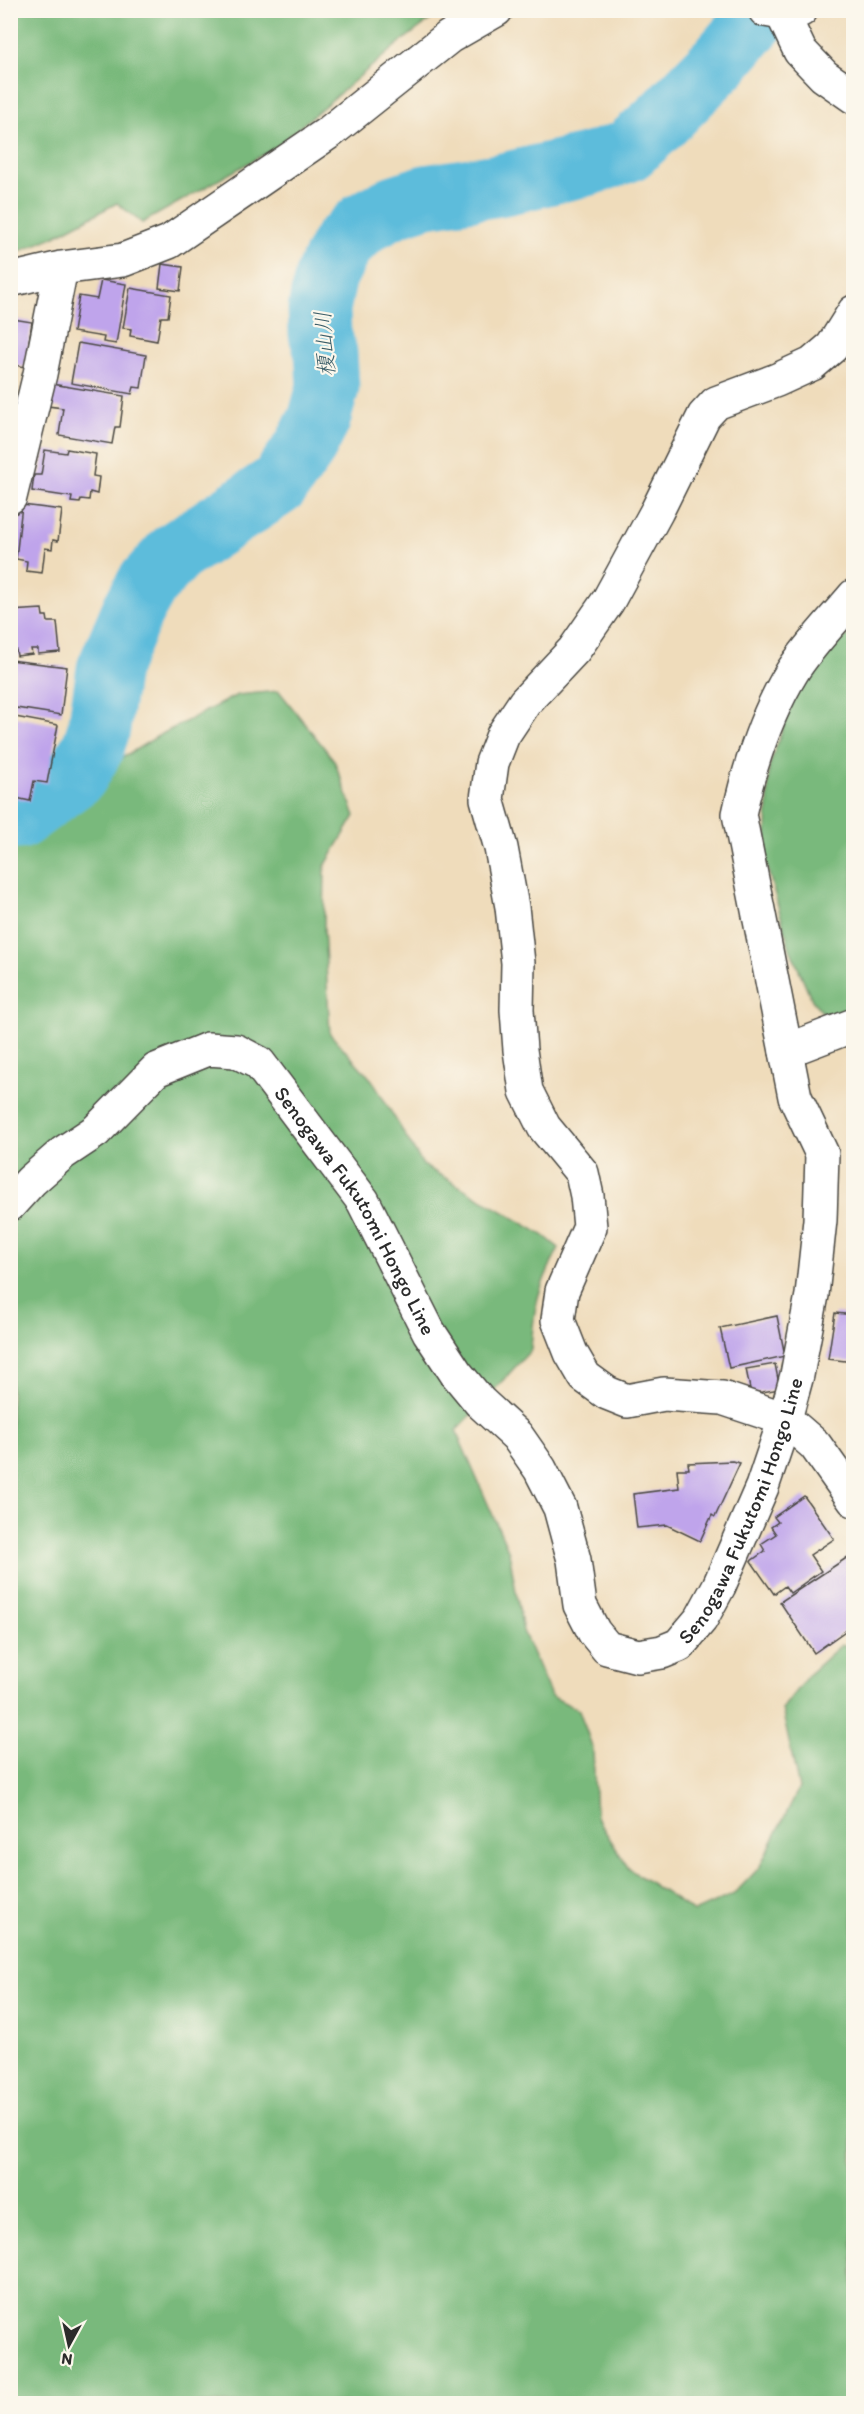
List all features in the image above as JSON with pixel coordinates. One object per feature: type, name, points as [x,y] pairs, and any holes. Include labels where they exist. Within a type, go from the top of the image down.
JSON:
[{"type":"street","points":[[10,280],[61,268],[123,260],[169,242],[331,131],[449,37],[496,10]]},
{"type":"street","points":[[781,12],[800,51],[824,76],[854,97]]},
{"type":"street","points":[[10,497],[40,375],[61,268]]},
{"type":"street","points":[[854,312],[832,347],[812,364],[716,403],[704,416],[657,511],[608,601],[574,650],[525,702],[503,735],[492,763],[487,799],[501,848],[512,907],[518,963],[517,1010],[520,1050],[526,1091],[544,1126],[582,1173],[587,1197],[590,1227],[562,1292],[558,1320],[571,1353],[585,1377],[608,1393],[627,1401],[664,1394],[722,1398],[785,1419],[815,1445],[854,1500]]},
{"type":"street","name":"Senogawa Fukutomi Hongo Line","points":[[10,1204],[31,1181],[63,1153],[96,1131],[156,1070],[208,1049],[236,1051],[259,1063],[363,1201],[429,1332],[456,1373],[480,1402],[517,1436],[540,1469],[560,1508],[574,1560],[580,1605],[594,1632],[608,1648],[638,1656],[662,1652],[679,1645],[701,1619],[719,1586],[762,1487],[785,1419],[797,1375],[812,1295],[820,1220],[822,1154],[795,1097],[739,814],[749,768],[765,722],[793,671],[854,596]]},
{"type":"street","points":[[786,1051],[854,1025]]},
{"type":"green space","points":[[11,10],[442,11],[398,44],[275,148],[142,223],[117,203],[51,238],[11,255]]},
{"type":"green space","points":[[853,632],[853,1008],[827,1018],[812,1000],[790,949],[766,863],[769,767],[794,697],[838,642]]},
{"type":"green space","points":[[279,691],[334,760],[355,816],[325,866],[324,928],[330,1034],[372,1080],[423,1165],[543,1235],[559,1248],[538,1297],[531,1350],[456,1431],[509,1552],[523,1631],[551,1696],[579,1710],[593,1749],[596,1817],[629,1869],[694,1912],[734,1894],[759,1868],[799,1788],[782,1709],[809,1674],[841,1645],[853,1645],[853,2403],[11,2404],[11,852],[16,835],[54,800],[158,736],[237,695]]},
{"type":"building","points":[[162,264],[183,267],[180,291],[159,288]]},
{"type":"building","points":[[101,280],[126,284],[116,344],[103,342],[104,337],[73,332],[79,296],[97,299]]},
{"type":"building","points":[[130,288],[171,295],[168,317],[161,317],[157,341],[130,336],[131,329],[123,328]]},
{"type":"building","points":[[13,319],[32,322],[25,367],[10,364],[10,323]]},
{"type":"building","points":[[78,343],[146,355],[141,388],[134,387],[132,394],[71,383]]},
{"type":"building","points":[[52,384],[124,396],[120,427],[115,427],[112,444],[59,435],[63,408],[48,406]]},
{"type":"building","points":[[67,449],[96,454],[93,476],[99,477],[97,494],[90,492],[89,500],[81,499],[80,503],[71,502],[72,497],[32,491],[34,475],[41,475],[45,450],[66,453]]},
{"type":"building","points":[[22,505],[62,510],[58,541],[53,540],[52,549],[45,548],[42,573],[26,571],[27,561],[16,559]]},
{"type":"building","points":[[42,609],[43,616],[47,616],[48,622],[57,622],[60,652],[38,654],[38,649],[31,649],[32,654],[17,656],[16,650],[10,650],[10,611]]},
{"type":"building","points":[[10,660],[67,667],[61,715],[10,707],[13,676],[10,676]]},
{"type":"building","points":[[10,716],[58,725],[47,783],[34,781],[30,801],[16,798],[17,793],[10,791]]},
{"type":"building","points":[[835,1313],[854,1315],[854,1362],[828,1359]]},
{"type":"building","points":[[777,1316],[785,1356],[729,1368],[720,1328]]},
{"type":"building","points":[[775,1364],[780,1389],[751,1394],[746,1369]]},
{"type":"building","points":[[732,1461],[740,1463],[715,1517],[712,1515],[700,1541],[667,1525],[637,1528],[633,1494],[679,1488],[677,1469],[689,1469],[688,1463]]},
{"type":"building","points":[[804,1496],[834,1539],[810,1555],[821,1571],[790,1593],[785,1586],[774,1594],[751,1561],[765,1551],[761,1544],[776,1534],[771,1527],[778,1522],[774,1517]]},
{"type":"building","points":[[854,1553],[854,1631],[851,1627],[814,1653],[780,1602]]},
{"type":"waterway","name":"榎山川","points":[[10,818],[19,818],[77,775],[93,747],[99,728],[108,669],[133,610],[148,583],[175,553],[279,484],[304,449],[319,420],[328,387],[326,353],[320,334],[319,309],[326,276],[342,244],[365,222],[395,206],[426,196],[499,185],[590,164],[628,151],[720,61],[764,10]]}]
